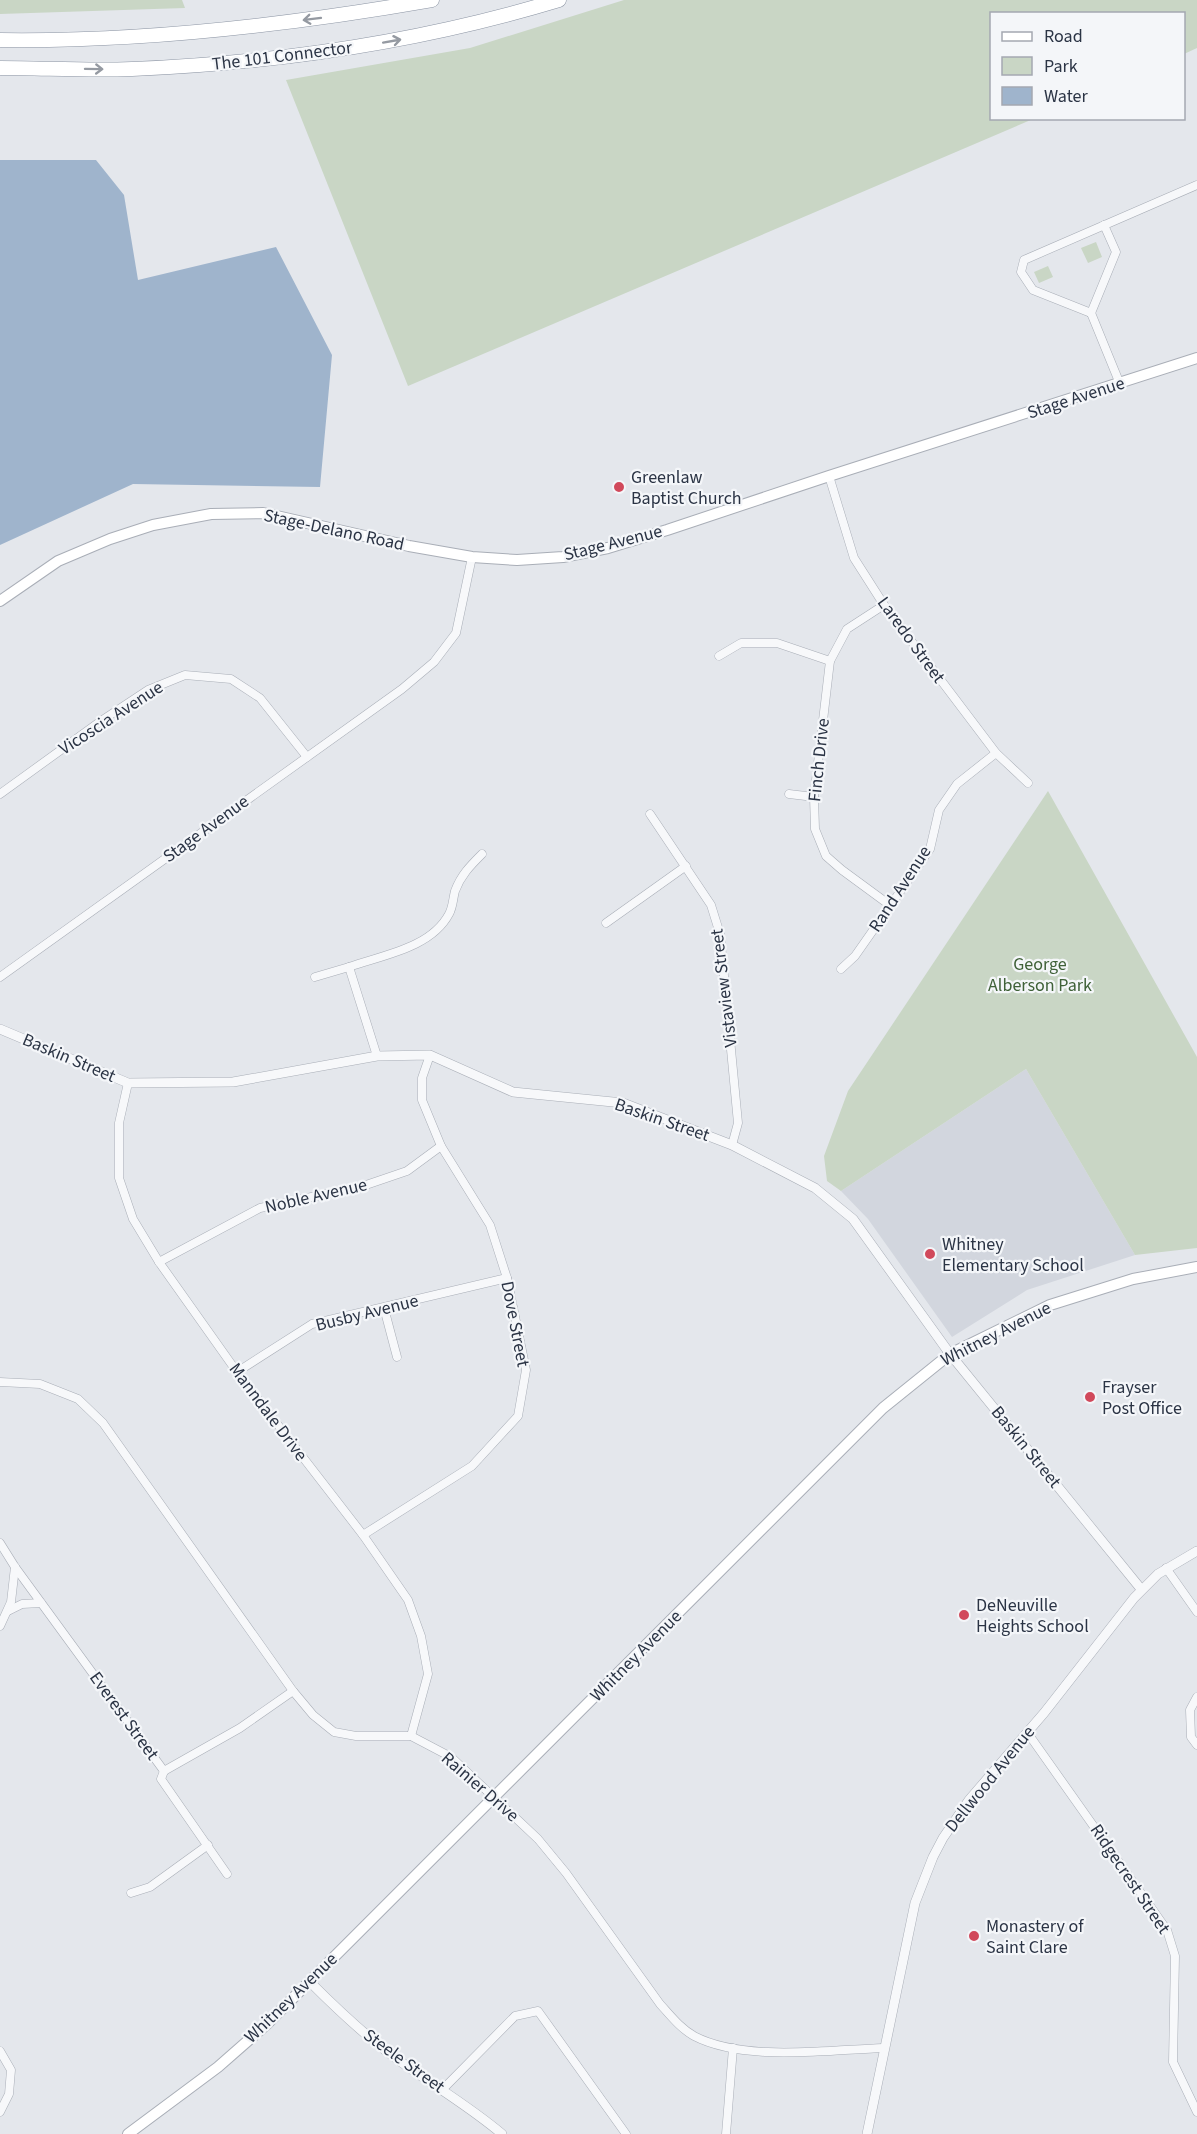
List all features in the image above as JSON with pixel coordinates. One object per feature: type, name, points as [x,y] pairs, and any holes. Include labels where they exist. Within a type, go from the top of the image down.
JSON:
[{"type":"highway","name":"The 101 Connector","points":[[0,40],[55,41],[181,34],[331,17],[432,0]]},
{"type":"highway","name":"The 101 Connector","points":[[0,68],[130,69],[317,54],[418,36],[524,11],[559,0]]},
{"type":"main road","name":"Stage Avenue","points":[[472,557],[517,560],[563,557],[608,548],[1197,358]]},
{"type":"main road","name":"Stage-Delano Road","points":[[0,601],[58,561],[110,539],[153,525],[211,514],[262,513],[409,546],[472,557]]},
{"type":"main road","name":"Whitney Avenue","points":[[128,2134],[218,2067],[267,2024],[883,1408],[950,1354],[1050,1305],[1133,1279],[1197,1267]]},
{"type":"street","points":[[1091,313],[1033,290],[1021,272],[1024,260],[1197,184]]},
{"type":"street","points":[[1104,225],[1116,252],[1091,313],[1120,384]]},
{"type":"street","name":"Laredo Street","points":[[829,476],[854,558],[884,605],[996,753],[1028,783]]},
{"type":"street","name":"Stage Avenue","points":[[0,976],[402,689],[434,662],[456,633],[472,557]]},
{"type":"street","name":"Finch Drive","points":[[884,605],[847,629],[830,661],[814,797],[815,830],[826,856],[891,906]]},
{"type":"street","points":[[719,656],[741,643],[777,643],[830,661]]},
{"type":"street","name":"Vicoscia Avenue","points":[[0,794],[148,690],[185,675],[231,679],[260,698],[307,757]]},
{"type":"street","name":"Rand Avenue","points":[[841,969],[855,956],[930,849],[939,810],[957,784],[996,753]]},
{"type":"street","points":[[789,794],[814,797]]},
{"type":"street","name":"Vistaview Street","points":[[650,814],[711,905],[720,934],[738,1123],[732,1145]]},
{"type":"street","points":[[315,977],[417,944],[437,931],[450,912],[455,891],[464,871],[482,854]]},
{"type":"street","points":[[606,923],[686,866]]},
{"type":"street","points":[[349,967],[377,1056]]},
{"type":"street","name":"Baskin Street","points":[[0,1029],[128,1083],[233,1082],[377,1056],[430,1056],[513,1092],[623,1103],[732,1145],[815,1188],[853,1218],[950,1354],[1142,1589]]},
{"type":"street","name":"Dove Street","points":[[363,1534],[472,1466],[518,1416],[526,1370],[507,1278],[490,1225],[441,1146],[422,1100],[422,1078],[430,1056]]},
{"type":"street","name":"Manndale Drive","points":[[128,1083],[119,1123],[119,1178],[133,1219],[159,1262],[237,1372],[363,1534],[408,1600],[421,1636],[428,1674],[411,1736]]},
{"type":"street","name":"Noble Avenue","points":[[159,1262],[260,1208],[363,1186],[407,1171],[441,1146]]},
{"type":"street","name":"Busby Avenue","points":[[237,1372],[312,1324],[507,1278]]},
{"type":"street","points":[[384,1308],[397,1357]]},
{"type":"street","name":"Rainier Drive","points":[[0,1382],[40,1384],[78,1400],[104,1423],[313,1715],[334,1732],[356,1736],[411,1736],[451,1757],[538,1839],[566,1873],[675,2022],[710,2043],[733,2048],[775,2052],[883,2048]]},
{"type":"street","name":"Everest Street","points":[[0,1543],[15,1567],[164,1771],[240,1728],[294,1690]]},
{"type":"street","name":"Dellwood Avenue","points":[[867,2134],[883,2048],[915,1903],[933,1857],[955,1818],[1028,1732],[1142,1589],[1166,1568],[1197,1551]]},
{"type":"street","points":[[0,1626],[8,1611],[13,1592],[15,1567]]},
{"type":"street","points":[[1166,1568],[1197,1612]]},
{"type":"street","points":[[8,1611],[22,1604],[41,1603]]},
{"type":"street","points":[[1197,1697],[1190,1710],[1191,1737],[1197,1745]]},
{"type":"street","name":"Ridgecrest Street","points":[[1028,1732],[1167,1930],[1175,1956],[1173,2062],[1197,2112]]},
{"type":"street","points":[[164,1771],[161,1779],[227,1874]]},
{"type":"street","points":[[131,1893],[150,1887],[208,1845]]},
{"type":"street","name":"Steele Street","points":[[310,1982],[367,2036],[502,2134]]},
{"type":"street","points":[[443,2089],[515,2016],[538,2011],[626,2134]]},
{"type":"street","points":[[726,2134],[733,2048]]},
{"type":"street","points":[[0,2051],[11,2070],[9,2094],[0,2112]]},
{"type":"shaded area","points":[[1026,1069],[1135,1255],[1027,1290],[952,1337],[868,1219],[841,1191]]},
{"type":"green space","points":[[0,0],[182,0],[185,8],[0,14]]},
{"type":"green space","points":[[624,0],[1197,0],[1197,48],[1185,54],[1185,12],[990,12],[990,120],[1031,120],[408,386],[286,80],[470,48]]},
{"type":"green space","points":[[1096,242],[1102,257],[1088,263],[1081,248]]},
{"type":"green space","points":[[1048,266],[1053,277],[1039,283],[1034,272]]},
{"type":"green space","name":"George Alberson Park","points":[[1048,791],[1197,1057],[1197,1248],[1135,1255],[1026,1069],[841,1191],[827,1181],[824,1156],[848,1091]]},
{"type":"water","points":[[0,160],[96,160],[124,195],[138,280],[276,247],[332,355],[320,487],[133,484],[0,545]]},
{"type":"place","name":"Greenlaw Baptist Church","points":[[619,487]]},
{"type":"place","name":"Whitney Elementary School","points":[[930,1254]]},
{"type":"place","name":"Frayser Post Office","points":[[1090,1397]]},
{"type":"place","name":"DeNeuville Heights School","points":[[964,1615]]},
{"type":"place","name":"Monastery of Saint Clare","points":[[974,1936]]}]
